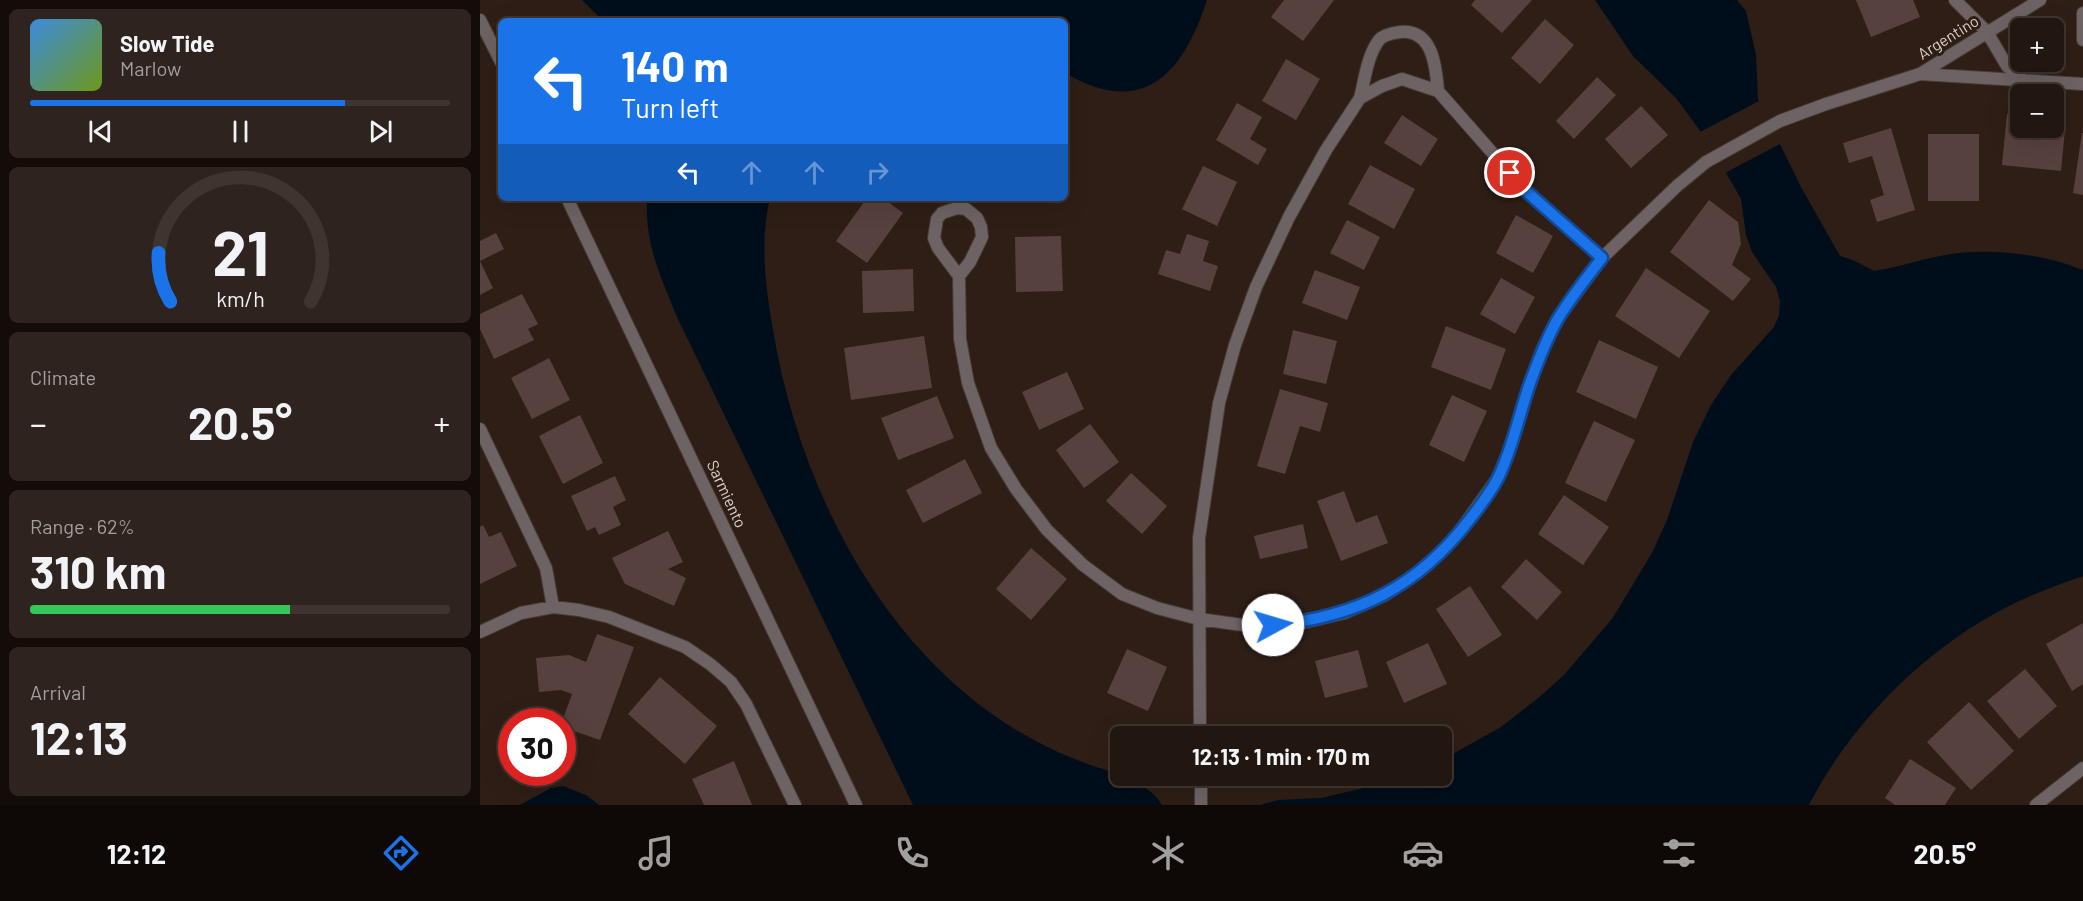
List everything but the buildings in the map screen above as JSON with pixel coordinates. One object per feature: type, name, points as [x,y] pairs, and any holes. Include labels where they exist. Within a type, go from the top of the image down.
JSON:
[{"type":"street","points":[[1955,0],[1987,32],[2007,66],[2022,79]]},
{"type":"street","name":"Argentino","points":[[1920,74],[2040,0]]},
{"type":"street","points":[[2083,13],[2083,40]]},
{"type":"street","points":[[480,20],[498,57]]},
{"type":"street","points":[[1200,726],[1199,538],[1219,403],[1235,345],[1256,287],[1289,217],[1326,150],[1360,98],[1371,53],[1380,38],[1410,31],[1422,39],[1429,48],[1435,63],[1438,91]]},
{"type":"street","points":[[959,276],[970,262],[982,237],[977,218],[966,210],[957,208],[942,213],[937,219],[934,238],[938,248],[959,276],[960,339],[968,383],[991,448],[1016,489],[1054,537],[1083,565],[1122,594],[1157,608],[1198,619],[1257,627],[1306,622],[1344,613],[1385,595],[1423,569],[1454,539],[1497,479],[1510,449],[1530,384],[1548,340],[1567,304],[1602,258],[1661,201],[1706,162],[1780,121],[1920,74]]},
{"type":"street","name":"Argentino","points":[[1920,74],[2083,84]]},
{"type":"street","points":[[1360,98],[1382,86],[1402,79],[1438,91],[1526,191],[1602,258]]},
{"type":"street","name":"Sarmiento","points":[[568,201],[856,805]]},
{"type":"street","points":[[480,429],[546,568],[553,608]]},
{"type":"street","points":[[480,632],[521,613],[553,608],[579,610],[609,617],[685,647],[731,682],[746,704],[795,805]]},
{"type":"street","points":[[2036,805],[2083,768]]},
{"type":"street","points":[[1200,786],[1201,805]]},
{"type":"water","points":[[582,0],[1207,0],[1186,49],[1172,68],[1156,82],[1138,90],[1117,91],[1093,86],[1068,74],[1068,18],[600,18]]},
{"type":"water","points":[[1595,0],[1737,0],[1746,11],[1756,55],[1758,99],[1801,187],[1840,256],[1874,271],[1951,254],[2001,252],[2035,256],[2083,270],[2083,576],[2007,607],[1947,644],[1919,666],[1868,717],[1846,745],[1809,805],[1260,805],[1278,800],[1321,798],[1372,786],[1452,786],[1452,754],[1501,727],[1537,699],[1563,676],[1612,619],[1652,553],[1667,520],[1693,442],[1711,405],[1731,375],[1774,327],[1779,315],[1780,301],[1776,287],[1752,252],[1746,235],[1741,199],[1709,143],[1676,98],[1633,56]]},
{"type":"water","points":[[647,201],[769,201],[764,245],[766,276],[783,381],[800,438],[821,494],[848,548],[880,599],[916,645],[958,687],[1005,723],[1064,755],[1110,772],[1110,786],[1143,786],[1162,805],[913,805],[677,317],[655,259],[648,231]]},
{"type":"water","points":[[563,786],[586,795],[599,805],[520,805],[551,788]]},
{"type":"pier","points":[[1761,100],[1782,143],[1723,174],[1698,133]]},
{"type":"route","points":[[1273,625],[1306,622],[1344,613],[1385,595],[1423,569],[1454,539],[1497,479],[1510,449],[1530,384],[1550,334],[1572,297],[1602,258],[1526,191],[1510,173]]}]
